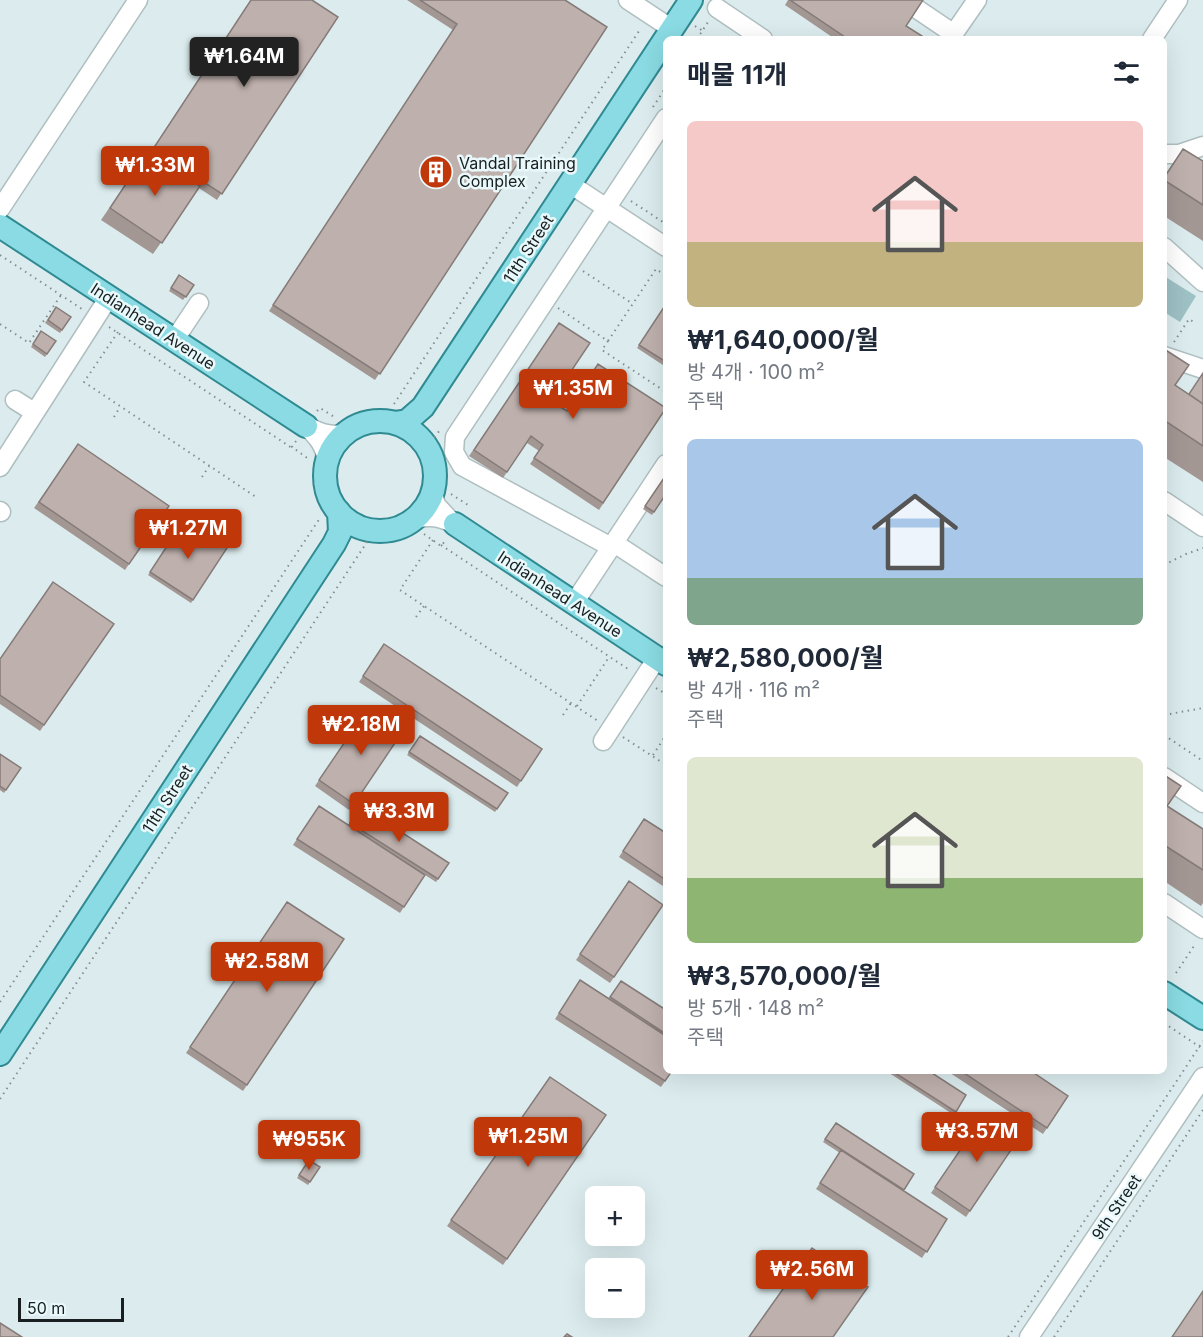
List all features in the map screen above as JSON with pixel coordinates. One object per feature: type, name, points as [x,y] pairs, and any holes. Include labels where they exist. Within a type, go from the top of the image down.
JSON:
[{"type":"main road","name":"11th Street","points":[[667,36],[691,0]]},
{"type":"main road","name":"11th Street","points":[[423,407],[663,43]]},
{"type":"main road","name":"Indianhead Avenue","points":[[0,226],[306,426]]},
{"type":"main road","points":[[395,423],[407,421],[423,407]]},
{"type":"main road","points":[[422,440],[420,418],[423,407]]},
{"type":"main road","points":[[334,544],[342,535],[352,530],[413,527],[426,507],[433,493],[435,477],[430,452],[412,431],[395,423],[368,422],[354,427],[344,434],[334,446],[327,460],[326,486],[331,500],[350,522],[363,528]]},
{"type":"main road","points":[[334,544],[340,532],[339,512]]},
{"type":"main road","name":"Indianhead Avenue","points":[[455,524],[662,661]]},
{"type":"main road","name":"11th Street","points":[[0,1054],[334,544]]},
{"type":"main road","points":[[1167,995],[1203,1018]]},
{"type":"street","points":[[0,209],[138,0]]},
{"type":"street","points":[[628,0],[672,29]]},
{"type":"street","points":[[917,9],[952,36],[977,0]]},
{"type":"street","points":[[1154,36],[1178,0]]},
{"type":"street","points":[[717,9],[758,36]]},
{"type":"street","points":[[663,122],[455,437],[454,452],[462,466],[612,545],[663,575]]},
{"type":"street","points":[[1167,154],[1179,154],[1203,146]]},
{"type":"street","points":[[570,184],[663,245]]},
{"type":"street","points":[[1167,250],[1203,282]]},
{"type":"street","points":[[0,467],[110,297]]},
{"type":"street","points":[[175,339],[199,303]]},
{"type":"street","points":[[1167,362],[1203,369]]},
{"type":"street","points":[[15,400],[34,412]]},
{"type":"street","points":[[306,426],[331,436],[344,434]]},
{"type":"street","points":[[306,426],[324,446],[327,460]]},
{"type":"street","points":[[574,603],[663,468]]},
{"type":"street","points":[[433,493],[436,506],[455,524]]},
{"type":"street","points":[[1167,503],[1203,526]]},
{"type":"street","points":[[413,527],[429,516],[440,517],[455,524]]},
{"type":"street","points":[[607,735],[643,679],[662,661]]},
{"type":"street","points":[[1167,780],[1203,803]]},
{"type":"street","points":[[1167,906],[1200,936]]},
{"type":"street","name":"9th Street","points":[[1029,1337],[1203,1077]]},
{"type":"path","points":[[292,447],[320,408],[342,422],[364,412],[388,413],[650,14]]},
{"type":"path","points":[[648,115],[663,92]]},
{"type":"path","points":[[617,192],[663,222]]},
{"type":"path","points":[[0,255],[317,464],[315,487],[324,512],[0,1002]]},
{"type":"path","points":[[570,262],[633,304]]},
{"type":"path","points":[[663,274],[656,269],[602,350],[663,390]]},
{"type":"path","points":[[0,324],[29,343],[61,295]]},
{"type":"path","points":[[545,300],[608,341]]},
{"type":"path","points":[[1184,316],[1194,322]]},
{"type":"path","points":[[1167,362],[1188,319]]},
{"type":"path","points":[[118,332],[84,382],[256,497]]},
{"type":"path","points":[[114,417],[120,407]]},
{"type":"path","points":[[440,454],[433,439],[445,422]]},
{"type":"path","points":[[441,546],[468,505],[444,489],[444,461]]},
{"type":"path","points":[[202,477],[210,466]]},
{"type":"path","points":[[0,1099],[369,539],[393,540],[413,527],[663,692]]},
{"type":"path","points":[[312,530],[334,544]]},
{"type":"path","points":[[433,540],[400,590],[577,706],[607,735],[663,763]]},
{"type":"path","points":[[1167,564],[1203,548]]},
{"type":"path","points":[[416,617],[424,606]]},
{"type":"path","points":[[577,706],[609,657]]},
{"type":"path","points":[[563,715],[571,703]]},
{"type":"path","points":[[1167,714],[1203,708]]},
{"type":"path","points":[[1167,737],[1203,761]]},
{"type":"path","points":[[652,756],[663,740]]},
{"type":"path","points":[[1176,973],[1200,936]]},
{"type":"path","points":[[1167,1025],[1203,1049]]},
{"type":"path","points":[[1008,1337],[1203,1041]]},
{"type":"path","points":[[1054,1337],[1203,1110]]},
{"type":"shaded area","points":[[1167,278],[1196,296],[1180,322],[1167,314]]},
{"type":"building","points":[[251,0],[312,0],[338,17],[222,194],[153,149]]},
{"type":"building","name":"Vandal Training Complex","points":[[420,0],[565,0],[607,27],[380,374],[273,305],[457,24]]},
{"type":"building","points":[[790,0],[923,0],[906,26],[922,36],[844,36]]},
{"type":"building","points":[[1183,149],[1203,161],[1203,205],[1167,182],[1167,173]]},
{"type":"building","points":[[147,152],[200,186],[162,243],[110,208]]},
{"type":"building","points":[[179,275],[194,285],[186,297],[171,288]]},
{"type":"building","points":[[56,307],[71,317],[62,330],[48,320]]},
{"type":"building","points":[[663,309],[663,360],[639,345]]},
{"type":"building","points":[[559,323],[590,343],[551,401],[567,411],[598,364],[663,406],[663,413],[603,503],[534,458],[543,445],[531,436],[507,472],[474,450]]},
{"type":"building","points":[[41,331],[56,341],[47,354],[33,344]]},
{"type":"building","points":[[1167,351],[1189,365],[1175,385],[1203,404],[1203,446],[1167,422]]},
{"type":"building","points":[[1203,373],[1203,404],[1189,394]]},
{"type":"building","points":[[78,444],[169,506],[129,564],[39,502]]},
{"type":"building","points":[[663,479],[663,498],[654,512],[645,506]]},
{"type":"building","points":[[184,520],[227,548],[193,600],[150,572]]},
{"type":"building","points":[[53,582],[114,624],[44,725],[0,695],[0,659]]},
{"type":"building","points":[[384,644],[542,749],[521,781],[363,676]]},
{"type":"building","points":[[368,708],[403,731],[354,804],[319,780]]},
{"type":"building","points":[[420,736],[508,793],[497,809],[409,752]]},
{"type":"building","points":[[0,754],[21,768],[6,790],[0,786]]},
{"type":"building","points":[[1167,777],[1181,786],[1167,806]]},
{"type":"building","points":[[319,806],[425,875],[404,907],[297,839]]},
{"type":"building","points":[[361,806],[449,863],[438,879],[350,823]]},
{"type":"building","points":[[1167,806],[1203,829],[1203,870],[1167,847]]},
{"type":"building","points":[[644,819],[663,831],[663,878],[623,851]]},
{"type":"building","points":[[629,881],[663,905],[614,977],[580,954]]},
{"type":"building","points":[[287,902],[344,939],[247,1085],[190,1047]]},
{"type":"building","points":[[580,980],[663,1034],[663,1074],[670,1074],[665,1081],[559,1013]]},
{"type":"building","points":[[621,981],[663,1008],[663,1032],[610,997]]},
{"type":"building","points":[[897,1074],[934,1074],[966,1095],[956,1112]]},
{"type":"building","points":[[966,1074],[1035,1074],[1068,1096],[1047,1128]]},
{"type":"building","points":[[550,1077],[606,1115],[507,1259],[451,1220]]},
{"type":"building","points":[[984,1115],[1019,1138],[970,1211],[935,1187]]},
{"type":"building","points":[[836,1123],[914,1174],[904,1190],[825,1139]]},
{"type":"building","points":[[841,1150],[947,1219],[927,1252],[820,1183]]},
{"type":"building","points":[[309,1160],[320,1167],[310,1182],[299,1175]]},
{"type":"building","points":[[812,1248],[868,1287],[833,1337],[749,1337]]},
{"type":"building","points":[[1203,1291],[1203,1337],[1172,1337]]},
{"type":"building","points":[[0,1323],[22,1337],[0,1337]]},
{"type":"place","name":"Vandal Training Complex","points":[[436,172]]}]
